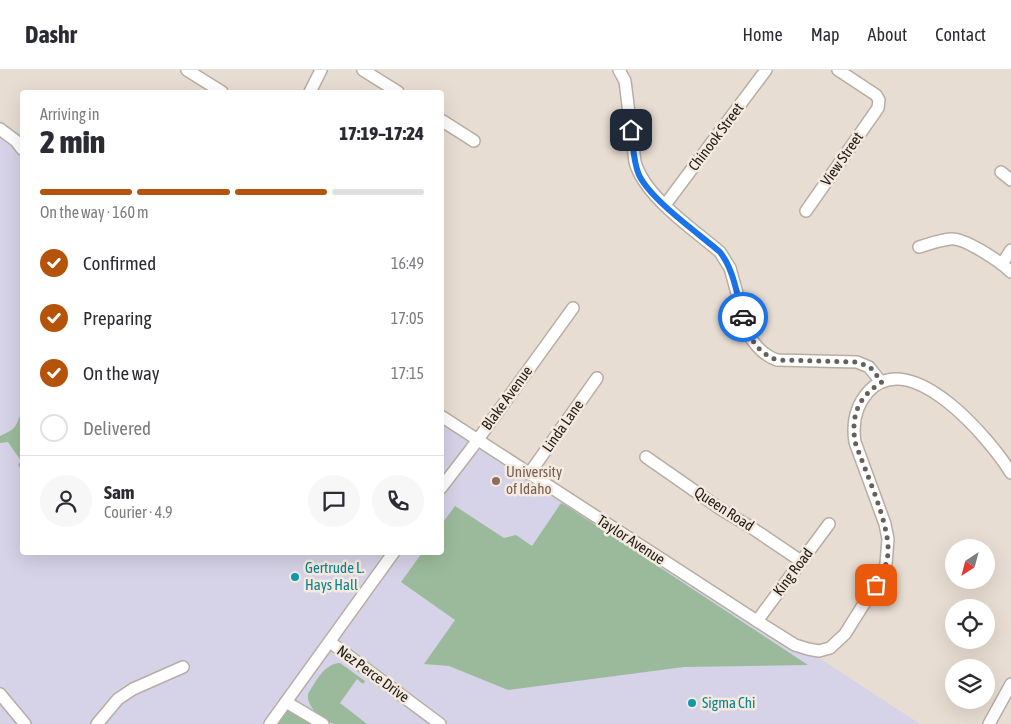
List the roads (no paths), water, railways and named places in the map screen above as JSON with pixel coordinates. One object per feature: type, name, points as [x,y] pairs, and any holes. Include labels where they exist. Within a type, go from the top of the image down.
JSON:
[{"type":"street","points":[[187,70],[219,90]]},
{"type":"street","points":[[311,90],[321,70]]},
{"type":"street","points":[[363,70],[395,90]]},
{"type":"street","points":[[619,70],[626,81],[635,162],[639,174],[645,184],[665,205],[725,258],[730,268],[748,334],[761,351],[777,360],[863,364],[875,372],[882,382],[901,379],[920,385],[955,409],[1006,454],[1011,473]]},
{"type":"street","name":"Chinook Street","points":[[665,205],[766,70]]},
{"type":"street","name":"View Street","points":[[806,211],[878,108],[880,100],[876,95],[838,70]]},
{"type":"street","points":[[444,122],[474,141]]},
{"type":"street","points":[[0,129],[20,146]]},
{"type":"street","points":[[1001,172],[1011,180]]},
{"type":"street","points":[[919,247],[952,238],[972,246],[1002,264],[1011,272]]},
{"type":"street","points":[[1002,264],[1011,250]]},
{"type":"street","name":"Blake Avenue","points":[[444,484],[478,440],[572,308]]},
{"type":"street","name":"Linda Lane","points":[[529,474],[597,378]]},
{"type":"street","name":"Taylor Avenue","points":[[444,418],[795,645],[808,649],[826,650],[834,646],[845,634],[870,595],[886,564],[888,539],[885,524],[855,442],[853,430],[854,418],[861,400],[872,388],[882,382]]},
{"type":"street","name":"Queen Road","points":[[646,457],[801,562]]},
{"type":"street","name":"King Road","points":[[757,621],[829,524]]},
{"type":"street","points":[[270,724],[392,555]]},
{"type":"street","name":"Nez Perce Drive","points":[[330,642],[440,724]]},
{"type":"street","points":[[98,724],[118,699],[133,689],[182,667]]},
{"type":"street","points":[[989,724],[1011,684]]},
{"type":"street","points":[[0,694],[24,724]]},
{"type":"street","points":[[286,702],[323,724]]},
{"type":"place","name":"University of Idaho","points":[[496,481]]},
{"type":"place","name":"Gertrude L. Hays Hall","points":[[295,577]]},
{"type":"place","name":"Sigma Chi","points":[[692,703]]}]
